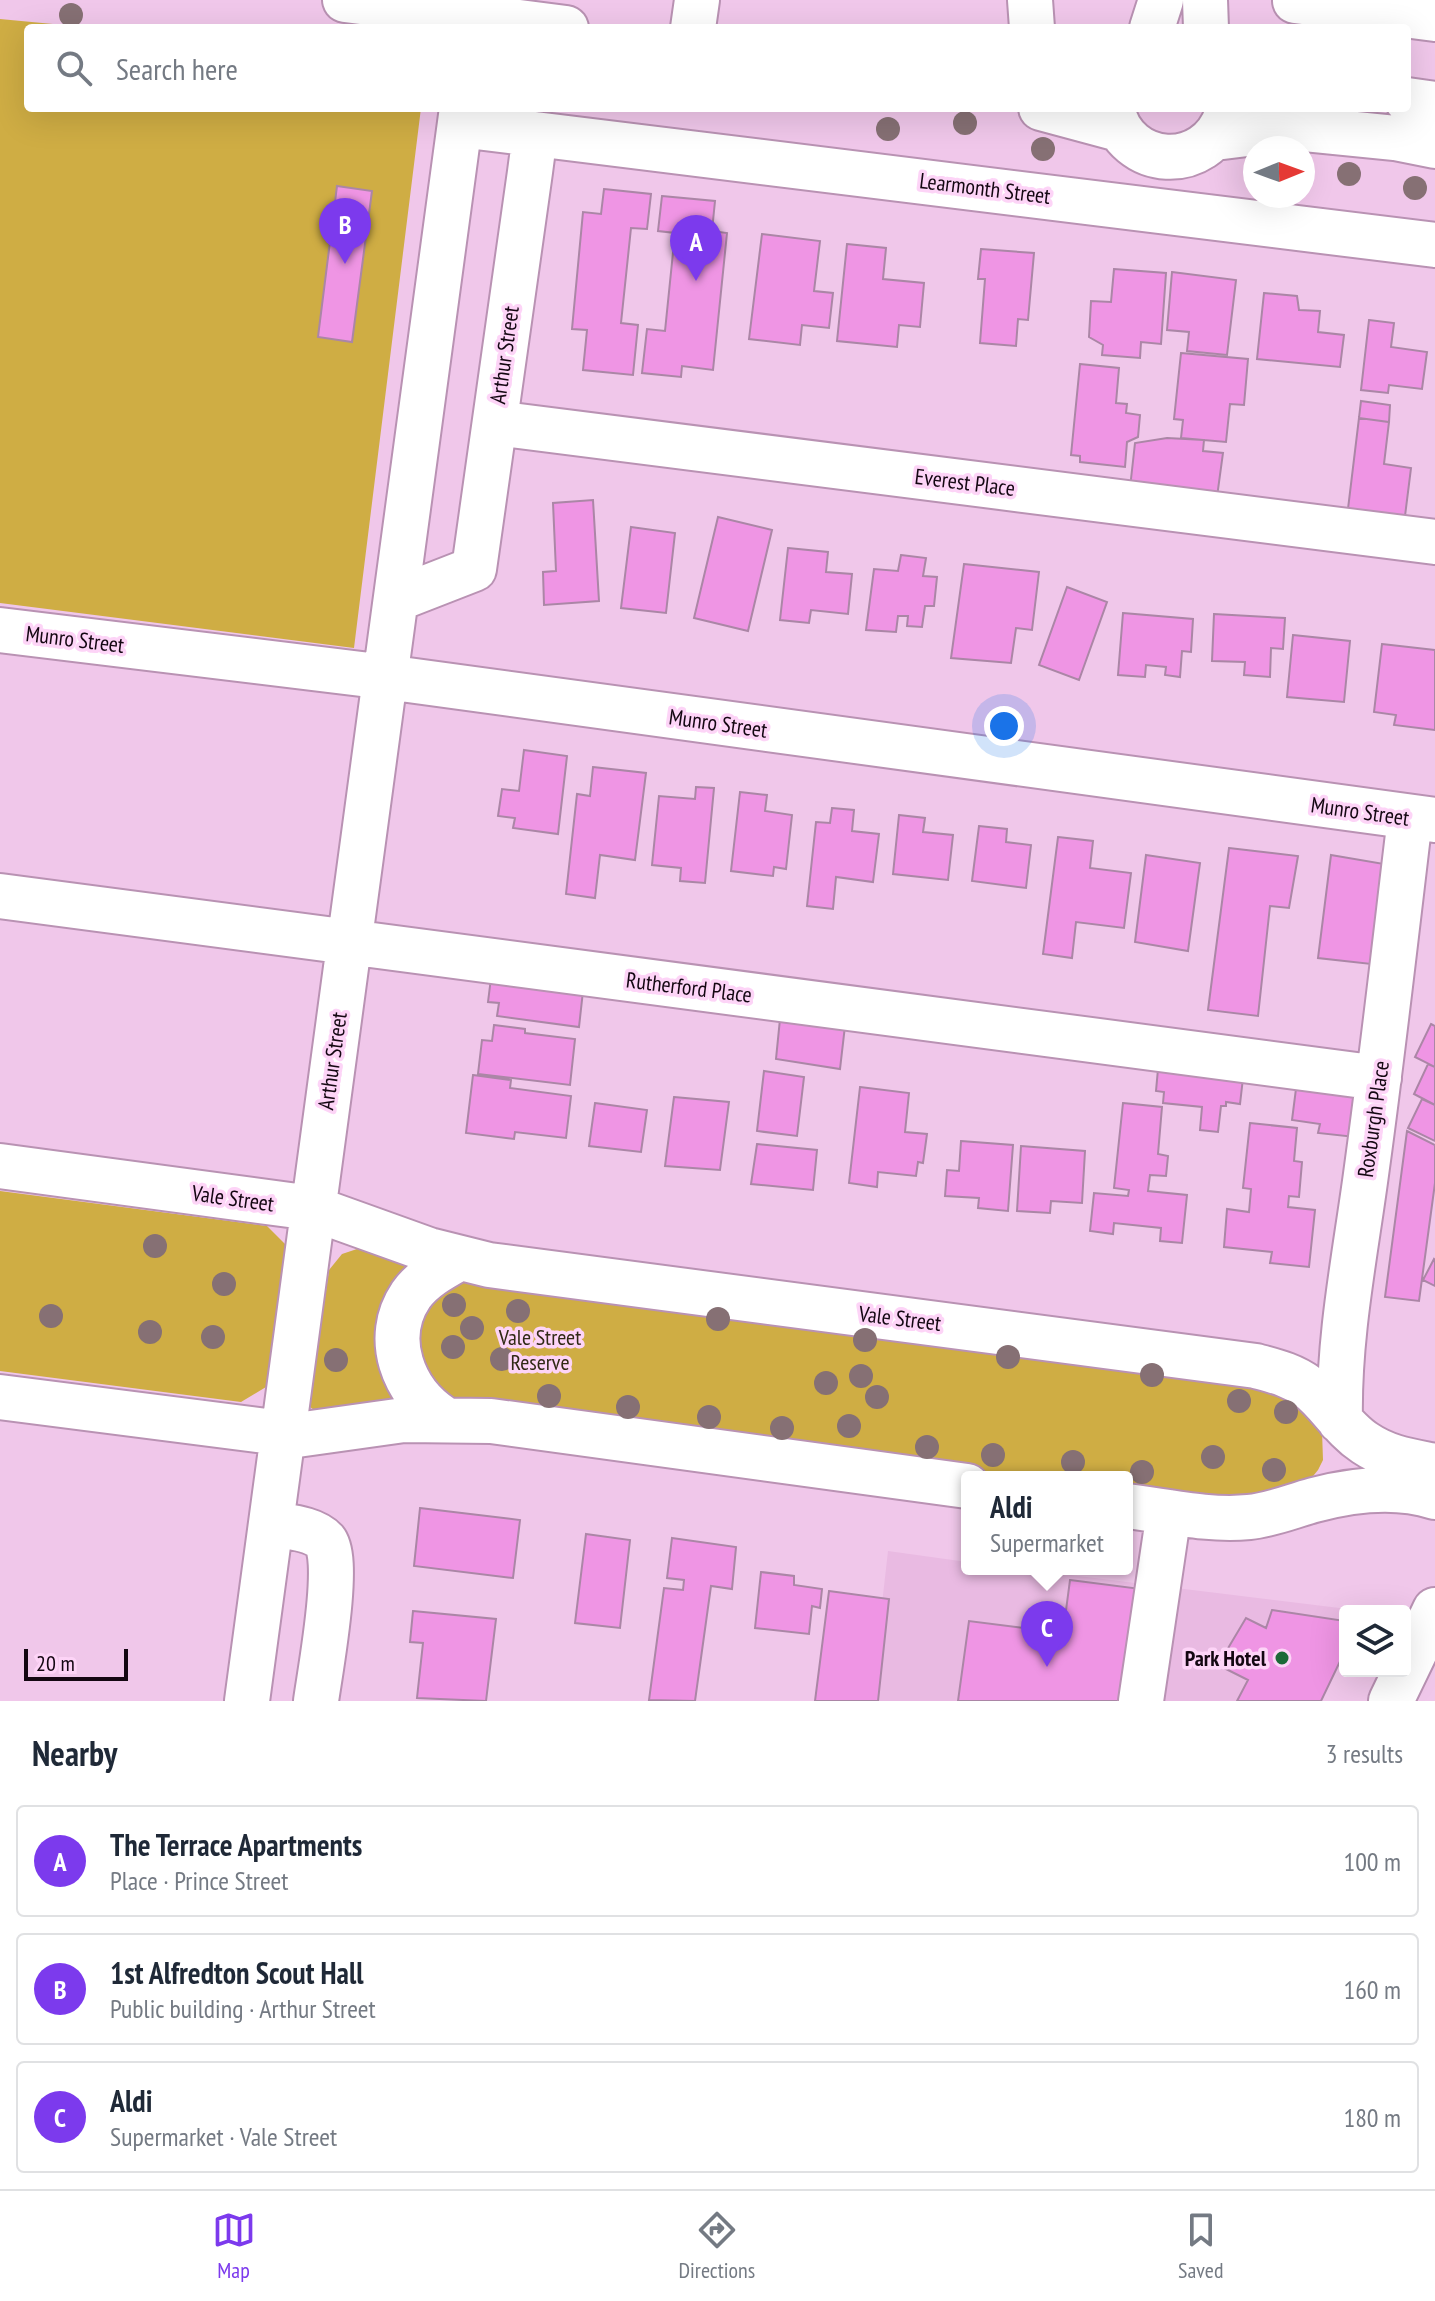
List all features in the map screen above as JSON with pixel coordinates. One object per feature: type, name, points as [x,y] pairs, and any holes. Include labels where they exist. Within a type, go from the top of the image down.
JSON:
[{"type":"street","points":[[345,0],[472,22],[503,24]]},
{"type":"street","points":[[694,24],[697,0]]},
{"type":"street","points":[[1030,0],[1032,24]]},
{"type":"street","points":[[1153,24],[1161,0]]},
{"type":"street","points":[[1205,0],[1206,24]]},
{"type":"street","points":[[1295,1],[1435,19]]},
{"type":"street","points":[[1333,24],[1350,14],[1380,12]]},
{"type":"street","points":[[1411,101],[1435,104]]},
{"type":"street","points":[[1071,112],[1116,118],[1131,143],[1147,153],[1165,158],[1200,150],[1222,123],[1395,138],[1435,146]]},
{"type":"street","name":"Arthur Street","points":[[247,1701],[461,116],[535,134],[474,569],[397,599]]},
{"type":"street","name":"Learmonth Street","points":[[535,134],[1435,245]]},
{"type":"street","name":"Everest Place","points":[[495,423],[1435,542]]},
{"type":"street","name":"Munro Street","points":[[0,630],[386,677],[1422,819]]},
{"type":"street","name":"Roxburgh Place","points":[[1333,1414],[1340,1381],[1379,1078],[1422,819]]},
{"type":"street","name":"Rutherford Place","points":[[0,896],[1379,1078]]},
{"type":"street","name":"Vale Street","points":[[0,1166],[312,1208],[429,1250],[489,1265],[1214,1359],[1280,1372],[1310,1389],[1357,1438],[1399,1459],[1435,1466]]},
{"type":"street","points":[[443,1418],[425,1404],[409,1383],[399,1359],[398,1337],[403,1311],[417,1288],[460,1258]]},
{"type":"street","points":[[0,1397],[283,1434],[312,1434],[387,1422],[443,1418],[520,1425],[961,1485]]},
{"type":"street","points":[[1315,1500],[1334,1476],[1338,1459],[1339,1441],[1333,1414]]},
{"type":"street","points":[[1141,1701],[1148,1509],[1222,1518],[1248,1517],[1315,1500],[1385,1490],[1435,1497]]},
{"type":"street","points":[[272,1524],[303,1530],[327,1543],[331,1560],[330,1590],[316,1701]]},
{"type":"street","points":[[1391,1701],[1424,1653],[1435,1610]]},
{"type":"shaded area","points":[[888,1551],[961,1561],[961,1575],[1070,1575],[1339,1608],[1339,1662],[1319,1701],[871,1701]]},
{"type":"green space","points":[[0,19],[53,24],[24,24],[24,112],[421,112],[354,648],[0,603]]},
{"type":"green space","points":[[0,1191],[267,1226],[287,1246],[266,1387],[241,1402],[0,1371]]},
{"type":"green space","points":[[363,1247],[418,1262],[401,1401],[317,1412],[310,1407],[310,1401],[329,1270],[342,1254]]},
{"type":"green space","name":"Vale Street Reserve","points":[[465,1278],[1247,1378],[1289,1395],[1322,1431],[1323,1460],[1305,1486],[1273,1500],[1133,1494],[1133,1471],[961,1472],[473,1407],[459,1404],[423,1375],[418,1326],[420,1316],[435,1299]]},
{"type":"building","points":[[337,186],[372,191],[352,342],[318,337]]},
{"type":"building","points":[[604,189],[651,194],[647,229],[631,228],[621,323],[638,325],[633,375],[583,370],[587,330],[572,329],[583,212],[601,214]]},
{"type":"building","points":[[662,196],[715,201],[712,231],[727,233],[713,370],[682,366],[681,377],[642,373],[647,329],[665,331],[675,233],[658,231]]},
{"type":"building","points":[[762,234],[820,241],[814,291],[833,293],[829,328],[802,325],[800,345],[749,339]]},
{"type":"building","points":[[847,244],[886,248],[883,279],[924,283],[920,327],[899,325],[897,347],[837,341]]},
{"type":"building","points":[[981,249],[1034,253],[1028,320],[1018,319],[1016,346],[980,343],[985,279],[978,279]]},
{"type":"building","points":[[1114,269],[1166,273],[1161,344],[1141,342],[1140,358],[1102,355],[1103,345],[1089,337],[1091,301],[1111,302]]},
{"type":"building","points":[[1172,272],[1236,280],[1227,355],[1187,351],[1189,332],[1167,330]]},
{"type":"building","points":[[1264,293],[1297,296],[1299,310],[1320,311],[1318,332],[1344,335],[1340,367],[1257,359]]},
{"type":"building","points":[[1369,320],[1394,323],[1391,347],[1427,352],[1422,389],[1389,385],[1388,393],[1361,390]]},
{"type":"building","points":[[1181,353],[1248,359],[1244,405],[1230,404],[1226,442],[1181,438],[1183,420],[1174,419]]},
{"type":"building","points":[[1080,364],[1119,368],[1116,403],[1127,404],[1126,413],[1140,415],[1138,437],[1127,442],[1125,467],[1080,462],[1080,456],[1071,455]]},
{"type":"building","points":[[1361,401],[1390,405],[1389,422],[1359,418]]},
{"type":"building","points":[[1359,418],[1389,422],[1384,464],[1411,468],[1405,516],[1348,509]]},
{"type":"building","points":[[1167,438],[1204,440],[1203,451],[1223,453],[1217,497],[1130,488],[1135,443]]},
{"type":"building","points":[[593,500],[599,601],[544,605],[543,572],[556,571],[553,503]]},
{"type":"building","points":[[718,517],[772,530],[748,631],[694,618]]},
{"type":"building","points":[[631,527],[675,533],[666,613],[621,608]]},
{"type":"building","points":[[788,548],[828,552],[826,572],[852,574],[848,614],[811,610],[809,623],[780,620]]},
{"type":"building","points":[[901,555],[926,558],[923,576],[937,577],[934,606],[925,606],[922,627],[907,626],[908,616],[898,616],[896,632],[866,630],[874,569],[898,571]]},
{"type":"building","points":[[964,564],[1039,572],[1032,630],[1016,628],[1011,663],[951,658]]},
{"type":"building","points":[[1067,587],[1107,602],[1079,680],[1039,665]]},
{"type":"building","points":[[1123,613],[1193,619],[1191,652],[1182,651],[1180,677],[1165,675],[1166,667],[1146,665],[1145,677],[1118,675]]},
{"type":"building","points":[[1214,614],[1285,618],[1283,649],[1271,648],[1270,677],[1244,675],[1245,662],[1212,661]]},
{"type":"building","points":[[1293,635],[1350,641],[1344,702],[1287,697]]},
{"type":"building","points":[[1382,644],[1435,650],[1435,730],[1394,725],[1396,715],[1374,712]]},
{"type":"building","points":[[524,750],[567,756],[558,834],[513,828],[515,818],[498,816],[502,789],[519,791]]},
{"type":"building","points":[[593,767],[646,773],[635,860],[600,855],[595,898],[566,894],[577,794],[590,796]]},
{"type":"building","points":[[696,787],[714,788],[705,883],[680,881],[681,868],[652,865],[659,796],[695,799]]},
{"type":"building","points":[[740,792],[767,795],[765,811],[792,815],[786,869],[774,867],[773,876],[731,871]]},
{"type":"building","points":[[832,808],[854,810],[852,831],[879,834],[873,882],[836,877],[833,909],[807,906],[816,822],[830,823]]},
{"type":"building","points":[[899,815],[925,818],[923,832],[953,835],[948,880],[893,874]]},
{"type":"building","points":[[979,826],[1007,829],[1006,842],[1031,845],[1026,888],[972,881]]},
{"type":"building","points":[[1058,837],[1093,841],[1090,868],[1131,873],[1124,928],[1076,922],[1072,958],[1043,954]]},
{"type":"building","points":[[1229,848],[1298,856],[1289,908],[1270,906],[1258,1016],[1208,1010]]},
{"type":"building","points":[[1146,855],[1200,863],[1188,951],[1135,942]]},
{"type":"building","points":[[1331,855],[1384,864],[1371,964],[1318,958]]},
{"type":"building","points":[[492,970],[584,982],[579,1027],[497,1016],[499,1003],[488,1002]]},
{"type":"building","points":[[781,1009],[846,1017],[840,1069],[776,1059]]},
{"type":"building","points":[[1431,1024],[1435,1026],[1435,1067],[1415,1057]]},
{"type":"building","points":[[494,1025],[525,1029],[525,1033],[575,1039],[570,1085],[478,1074],[482,1040],[492,1041]]},
{"type":"building","points":[[1428,1064],[1435,1067],[1435,1105],[1414,1094]]},
{"type":"building","points":[[1158,1069],[1243,1078],[1240,1104],[1226,1102],[1226,1106],[1221,1106],[1218,1132],[1200,1130],[1202,1107],[1163,1103],[1164,1092],[1156,1091]]},
{"type":"building","points":[[764,1071],[804,1077],[797,1136],[757,1131]]},
{"type":"building","points":[[1298,1073],[1377,1083],[1355,1137],[1318,1133],[1320,1124],[1292,1120]]},
{"type":"building","points":[[473,1075],[511,1080],[510,1088],[571,1096],[566,1138],[515,1132],[514,1139],[466,1133]]},
{"type":"building","points":[[860,1087],[909,1093],[905,1132],[927,1134],[923,1163],[918,1162],[916,1176],[878,1172],[877,1187],[849,1183]]},
{"type":"building","points":[[674,1097],[729,1102],[720,1170],[665,1166]]},
{"type":"building","points":[[1422,1099],[1435,1105],[1435,1141],[1408,1128]]},
{"type":"building","points":[[595,1103],[647,1110],[641,1152],[589,1146]]},
{"type":"building","points":[[1123,1103],[1162,1107],[1158,1154],[1168,1156],[1166,1176],[1150,1175],[1148,1191],[1187,1195],[1182,1243],[1160,1241],[1161,1228],[1114,1223],[1113,1234],[1090,1231],[1094,1193],[1128,1196],[1129,1190],[1114,1188]]},
{"type":"building","points":[[1250,1123],[1297,1128],[1294,1161],[1302,1162],[1299,1197],[1289,1196],[1288,1207],[1315,1210],[1309,1267],[1270,1263],[1272,1252],[1224,1247],[1227,1209],[1249,1212],[1251,1189],[1243,1188]]},
{"type":"building","points":[[1407,1131],[1435,1145],[1435,1183],[1419,1301],[1385,1297]]},
{"type":"building","points":[[961,1141],[1013,1145],[1008,1211],[978,1208],[979,1198],[945,1196],[947,1170],[959,1171]]},
{"type":"building","points":[[757,1144],[817,1150],[813,1190],[751,1184]]},
{"type":"building","points":[[1021,1146],[1085,1151],[1082,1203],[1051,1201],[1050,1213],[1017,1211]]},
{"type":"building","points":[[1435,1260],[1435,1286],[1423,1280]]},
{"type":"building","points":[[420,1508],[520,1520],[513,1578],[414,1566]]},
{"type":"building","points":[[586,1534],[630,1540],[620,1628],[575,1623]]},
{"type":"building","points":[[672,1538],[736,1547],[732,1589],[711,1586],[695,1701],[649,1700],[664,1588],[683,1590],[684,1580],[667,1578]]},
{"type":"building","points":[[761,1572],[794,1576],[794,1585],[822,1589],[820,1608],[812,1606],[809,1634],[755,1628]]},
{"type":"building","points":[[1070,1580],[1141,1589],[1126,1701],[958,1701],[969,1621],[1063,1633]]},
{"type":"building","points":[[829,1591],[889,1599],[878,1701],[815,1701]]},
{"type":"building","name":"Park Hotel","points":[[1272,1610],[1339,1620],[1339,1664],[1321,1701],[1237,1701],[1248,1680],[1218,1665],[1246,1618],[1266,1628]]},
{"type":"building","points":[[413,1611],[496,1619],[486,1701],[417,1698],[423,1643],[410,1642]]},
{"type":"place","name":"1st Alfredton Scout Hall","points":[[345,264]]},
{"type":"place","name":"The Terrace Apartments","points":[[696,281]]},
{"type":"place","name":"Park Hotel","points":[[1282,1658]]},
{"type":"place","name":"Aldi","points":[[1047,1667]]}]
